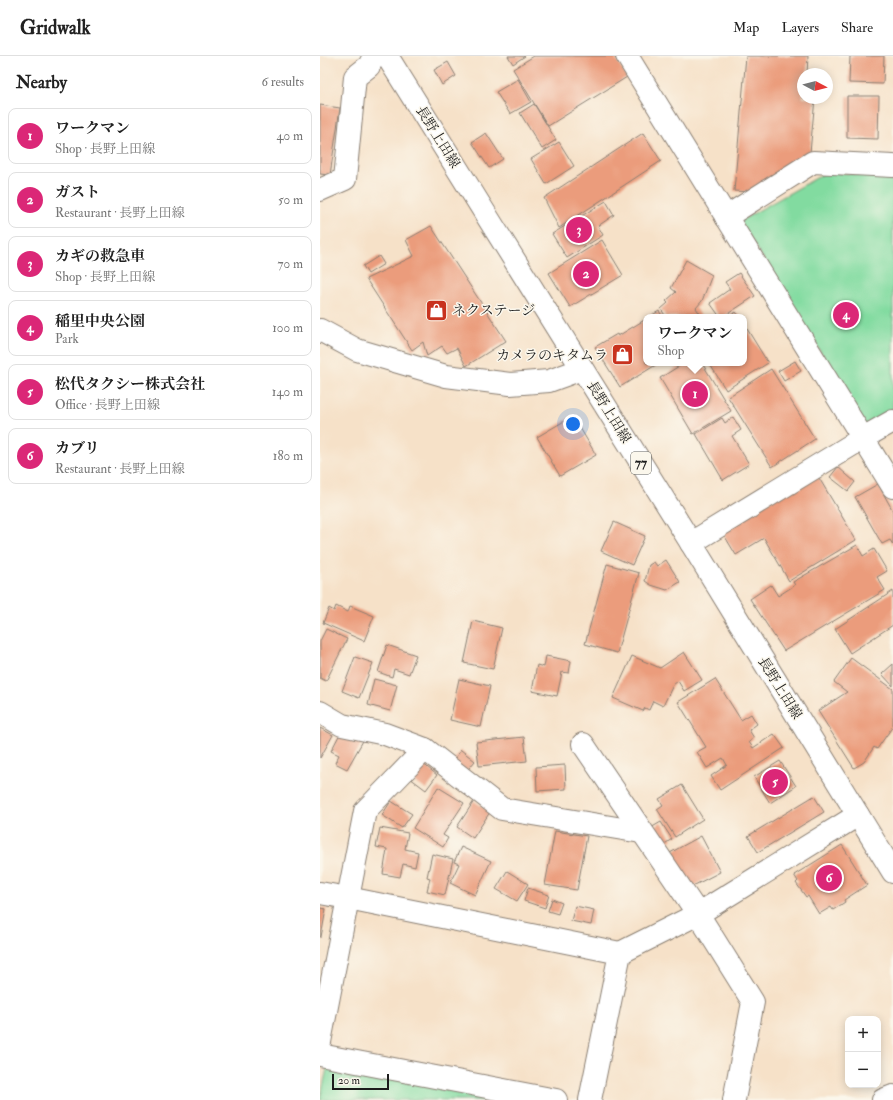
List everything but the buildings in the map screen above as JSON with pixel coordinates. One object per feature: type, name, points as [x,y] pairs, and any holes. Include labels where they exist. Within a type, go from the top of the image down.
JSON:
[{"type":"street","points":[[320,190],[345,180],[355,77],[369,66],[374,56]]},
{"type":"street","name":"長野上田線","points":[[387,56],[691,543],[893,872]]},
{"type":"street","points":[[627,56],[893,487]]},
{"type":"street","points":[[726,217],[813,162],[893,166]]},
{"type":"street","points":[[320,330],[357,350],[446,376],[510,384],[549,380],[582,369]]},
{"type":"street","points":[[691,543],[862,438],[893,422]]},
{"type":"street","points":[[320,712],[342,725],[385,734],[425,749],[502,810],[641,832]]},
{"type":"street","points":[[583,744],[641,832],[698,914],[753,1002],[734,1100]]},
{"type":"street","points":[[320,1042],[365,811],[425,749]]},
{"type":"street","points":[[320,893],[620,953],[698,914],[858,815]]},
{"type":"street","points":[[590,1100],[620,953]]},
{"type":"street","points":[[320,1055],[556,1100]]},
{"type":"street","points":[[883,1100],[893,1096]]},
{"type":"green space","points":[[827,172],[893,177],[893,409],[866,426],[740,221]]},
{"type":"green space","points":[[328,1064],[513,1100],[320,1100]]},
{"type":"place","name":"カギの救急車","points":[[579,230]]},
{"type":"place","name":"ガスト","points":[[586,274]]},
{"type":"place","name":"ネクステージ","points":[[436,310]]},
{"type":"place","name":"稲里中央公園","points":[[846,315]]},
{"type":"place","name":"カメラのキタムラ","points":[[623,355]]},
{"type":"place","name":"ワークマン","points":[[695,394]]},
{"type":"place","name":"松代タクシー株式会社","points":[[775,782]]},
{"type":"place","name":"カブリ","points":[[829,878]]}]
